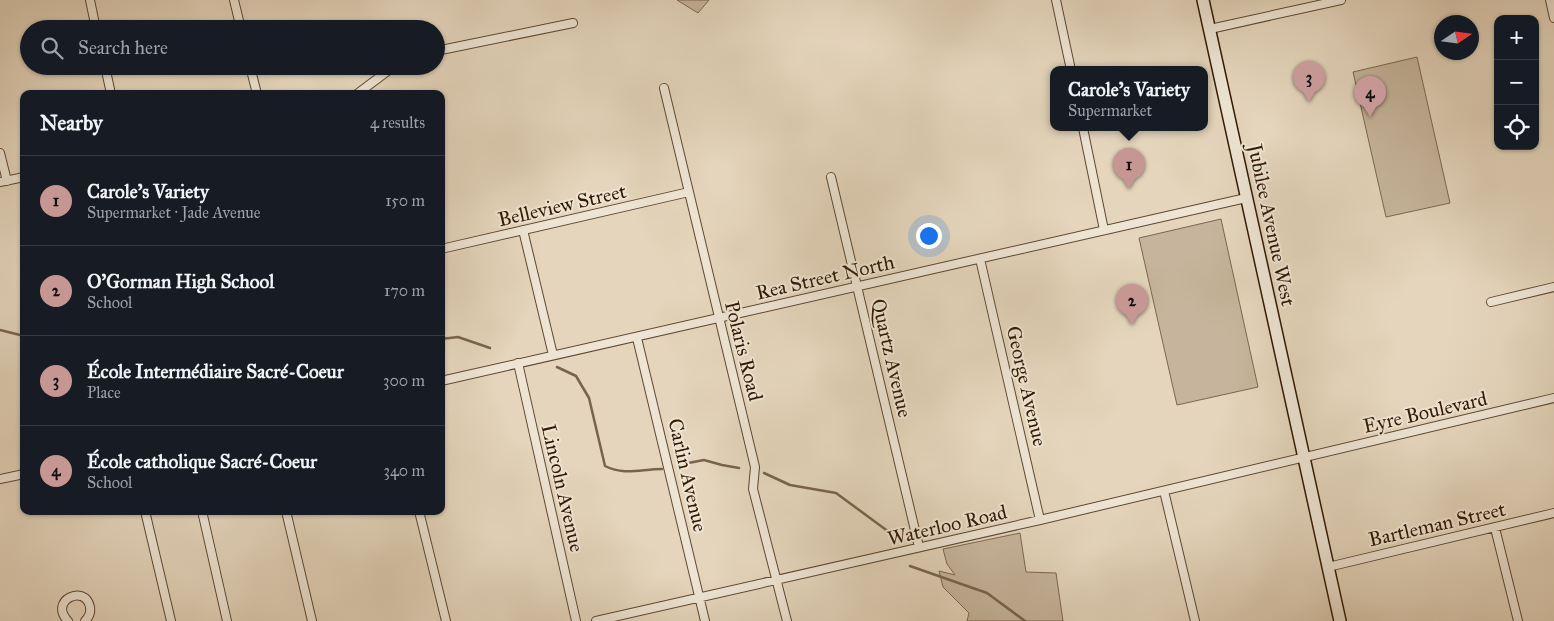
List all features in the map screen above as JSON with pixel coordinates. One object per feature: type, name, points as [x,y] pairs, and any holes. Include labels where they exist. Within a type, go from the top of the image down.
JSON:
[{"type":"main road","name":"Jubilee Avenue West","points":[[1202,0],[1210,29],[1340,621]]},
{"type":"street","points":[[90,0],[94,20]]},
{"type":"street","points":[[234,0],[239,20]]},
{"type":"street","points":[[1056,0],[1070,66]]},
{"type":"street","points":[[1210,29],[1341,0]]},
{"type":"street","points":[[1550,0],[1554,18]]},
{"type":"street","points":[[445,49],[573,23]]},
{"type":"street","points":[[107,75],[110,90]]},
{"type":"street","points":[[252,75],[256,90]]},
{"type":"street","points":[[362,90],[382,75]]},
{"type":"street","name":"Polaris Road","points":[[664,88],[756,467],[753,489],[778,580],[787,621]]},
{"type":"street","points":[[1084,131],[1104,230]]},
{"type":"street","points":[[0,153],[3,181],[20,178]]},
{"type":"street","name":"Quartz Avenue","points":[[831,177],[919,547]]},
{"type":"street","name":"Belleview Street","points":[[445,248],[689,192]]},
{"type":"street","name":"Rea Street North","points":[[445,380],[637,338],[1246,198]]},
{"type":"street","points":[[524,230],[553,355]]},
{"type":"street","name":"George Avenue","points":[[980,259],[1040,520]]},
{"type":"street","points":[[1491,302],[1554,287]]},
{"type":"street","name":"Carlin Avenue","points":[[637,338],[706,621]]},
{"type":"street","name":"Lincoln Avenue","points":[[518,363],[576,621]]},
{"type":"street","name":"Eyre Boulevard","points":[[1304,458],[1554,398]]},
{"type":"street","name":"Waterloo Road","points":[[596,621],[1304,458]]},
{"type":"street","points":[[0,480],[20,475]]},
{"type":"street","points":[[1164,491],[1195,621]]},
{"type":"street","name":"Bartleman Street","points":[[1328,567],[1554,513]]},
{"type":"street","points":[[146,515],[171,621]]},
{"type":"street","points":[[203,515],[227,621]]},
{"type":"street","points":[[287,515],[312,621]]},
{"type":"street","points":[[420,515],[446,621]]},
{"type":"street","points":[[1495,528],[1518,621]]},
{"type":"street","points":[[68,621],[63,616],[62,607],[67,599],[76,595],[84,598],[90,605],[90,615],[85,621]]},
{"type":"shaded area","points":[[677,0],[709,0],[698,13]]},
{"type":"shaded area","points":[[1417,57],[1450,203],[1386,217],[1353,72]]},
{"type":"shaded area","points":[[1221,219],[1258,387],[1177,405],[1139,238]]},
{"type":"shaded area","points":[[1020,533],[1026,572],[1056,573],[1063,621],[967,621],[969,613],[943,587],[939,571],[955,575],[947,564],[943,549]]},
{"type":"waterway","points":[[0,330],[20,335]]},
{"type":"waterway","points":[[445,339],[458,337],[490,348]]},
{"type":"waterway","points":[[557,367],[576,376],[589,398],[605,466],[619,471],[662,469]]},
{"type":"waterway","points":[[683,464],[704,460],[739,468]]},
{"type":"waterway","points":[[764,473],[790,485],[836,493],[889,532]]},
{"type":"waterway","points":[[910,566],[987,593],[1025,621]]},
{"type":"place","name":"École Intermédiaire Sacré-Coeur","points":[[1309,102]]},
{"type":"place","name":"École catholique Sacré-Coeur","points":[[1370,117]]},
{"type":"place","name":"Carole's Variety","points":[[1129,189]]},
{"type":"place","name":"O'Gorman High School","points":[[1132,325]]}]
